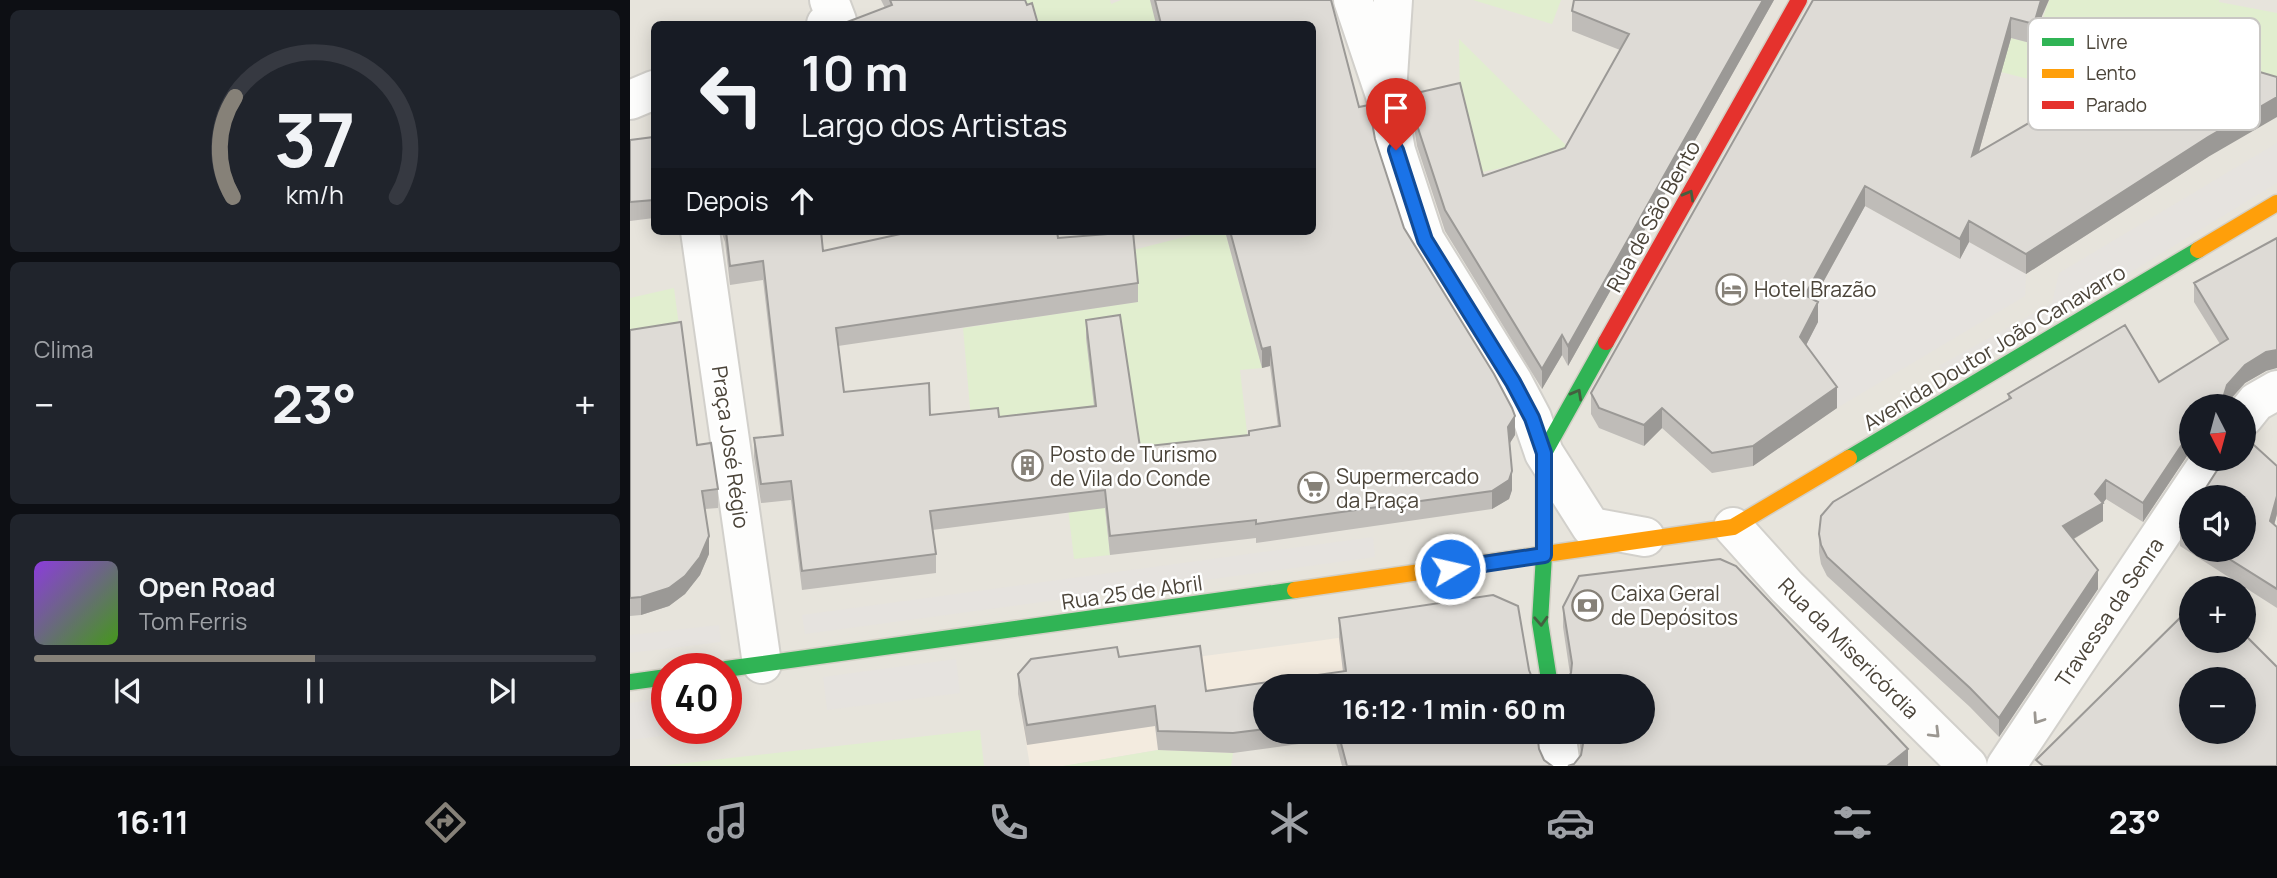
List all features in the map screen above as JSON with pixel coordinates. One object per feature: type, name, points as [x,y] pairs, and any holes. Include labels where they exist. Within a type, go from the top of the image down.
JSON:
[{"type":"street","points":[[829,0],[836,21]]},
{"type":"street","points":[[1353,0],[1387,100],[1396,150],[1425,240],[1513,382],[1532,418],[1544,453],[1591,527],[1655,538]]},
{"type":"street","points":[[1387,100],[1393,0]]},
{"type":"street","name":"Rua de São Bento","points":[[1544,453],[1799,0]]},
{"type":"street","points":[[630,100],[651,91]]},
{"type":"street","name":"Avenida Doutor João Canavarro","points":[[1733,527],[2277,203]]},
{"type":"street","name":"Praça José Régio","points":[[700,235],[744,666]]},
{"type":"street","points":[[2256,402],[2277,390]]},
{"type":"street","points":[[1544,453],[1544,555],[1540,622],[1548,674]]},
{"type":"street","name":"Travessa da Senra","points":[[2006,766],[2203,471]]},
{"type":"street","name":"Rua 25 de Abril","points":[[744,666],[1733,527]]},
{"type":"street","name":"Rua da Misericórdia","points":[[1733,527],[1787,587],[1968,766]]},
{"type":"street","points":[[630,682],[651,679]]},
{"type":"street","points":[[1558,744],[1561,766]]},
{"type":"shaded area","points":[[630,0],[2277,0],[2277,766],[630,766]]},
{"type":"shaded area","points":[[2277,143],[2277,183],[1949,383],[1939,366],[2052,303],[2059,273]]},
{"type":"shaded area","points":[[1865,206],[1959,259],[1969,242],[2026,274],[2025,296],[1837,408],[1800,357],[1805,315]]},
{"type":"shaded area","points":[[1373,537],[1375,557],[805,634],[802,615]]},
{"type":"shaded area","points":[[1493,615],[1520,674],[1253,674],[1253,740],[1233,753],[1158,750],[1063,766],[1030,766],[1018,694],[1031,679]]},
{"type":"shaded area","points":[[719,625],[721,642],[630,653],[630,635]]},
{"type":"shaded area","points":[[956,659],[960,693],[827,710],[823,677]]},
{"type":"shaded area","points":[[651,700],[651,737],[630,740],[630,703]]},
{"type":"green space","points":[[1025,0],[1110,0],[1111,4],[1121,0],[1178,0],[1184,21],[1032,21]]},
{"type":"green space","points":[[1473,0],[1561,0],[1552,24]]},
{"type":"green space","points":[[2049,0],[2219,0],[2277,13],[2277,77],[2260,79],[2260,18],[2043,18]]},
{"type":"green space","points":[[2011,38],[2028,42],[2028,79],[2001,72]]},
{"type":"green space","points":[[1459,39],[1574,153],[1477,173],[1460,103]]},
{"type":"green space","points":[[1192,235],[1226,235],[1262,368],[1240,370],[1249,450],[1101,471],[1110,555],[1074,559],[1066,491],[972,430],[963,328],[1137,302],[1133,250]]},
{"type":"green space","points":[[674,288],[681,341],[630,348],[630,298]]},
{"type":"green space","points":[[980,730],[984,766],[660,766]]},
{"type":"green space","points":[[1158,750],[1233,753],[1231,766],[1063,766]]},
{"type":"building","points":[[890,0],[1025,0],[1027,5],[1032,3],[1037,21],[850,21],[892,5]]},
{"type":"building","points":[[1155,0],[1331,0],[1359,107],[1369,105],[1375,139],[1404,228],[1494,374],[1515,416],[1508,427],[1512,471],[1509,480],[1492,491],[1256,524],[1256,520],[1110,536],[1105,490],[930,511],[936,554],[802,571],[791,481],[761,484],[754,438],[783,435],[763,261],[730,266],[726,235],[821,235],[823,251],[896,235],[1058,235],[1058,238],[1133,235],[1138,283],[836,328],[844,392],[929,383],[930,415],[998,408],[999,417],[1096,406],[1086,320],[1120,315],[1140,447],[1249,435],[1249,431],[1280,426],[1270,347],[1262,349],[1231,235],[1316,235],[1316,21],[1160,21]]},
{"type":"building","points":[[1574,0],[1763,0],[1568,346],[1562,335],[1542,369],[1445,210],[1417,125],[1412,94],[1460,83],[1483,176],[1565,148],[1629,34],[1572,11]]},
{"type":"building","points":[[1813,0],[2041,0],[2036,18],[2028,18],[2028,22],[2011,18],[1972,156],[2028,124],[2028,130],[2220,130],[2026,254],[1969,221],[1960,239],[1865,186],[1805,295],[1818,302],[1800,337],[1837,387],[1753,446],[1712,453],[1662,408],[1644,425],[1599,408],[1591,393]]},
{"type":"building","points":[[2260,72],[2277,77],[2277,97],[2260,107]]},
{"type":"building","points":[[651,137],[651,200],[630,202],[630,140]]},
{"type":"building","points":[[2277,238],[2277,350],[2266,352],[2245,365],[2227,385],[2224,394],[2179,394],[2179,449],[2143,503],[2106,480],[2095,494],[2103,503],[2063,526],[2098,570],[1999,718],[1827,557],[1819,534],[1821,516],[1833,502],[2011,398],[2008,394],[2125,325],[2159,382],[2228,339],[2194,283]]},
{"type":"building","points":[[681,322],[697,445],[711,443],[718,489],[702,491],[709,536],[700,557],[685,576],[669,588],[630,598],[630,330]]},
{"type":"building","points":[[2256,447],[2277,466],[2277,496],[2270,521],[2277,527],[2277,589],[2234,562],[2256,562],[2256,485],[2208,485],[2217,471],[2256,471]]},
{"type":"building","points":[[1720,559],[1736,566],[1908,749],[1887,766],[1568,766],[1574,764],[1581,755],[1583,744],[1655,744],[1655,674],[1570,674],[1572,663],[1563,607],[1579,576]]},
{"type":"building","points":[[1493,595],[1518,606],[1531,674],[1325,674],[1346,671],[1339,618]]},
{"type":"building","points":[[2179,619],[2179,653],[2256,653],[2256,646],[2277,667],[2277,766],[2043,766],[2036,760]]},
{"type":"building","points":[[1200,646],[1206,691],[1253,684],[1253,730],[1233,733],[1158,731],[1155,706],[1027,725],[1018,674],[1031,659],[1117,647],[1119,657]]},
{"type":"building","points":[[1341,744],[1538,744],[1544,760],[1552,766],[1347,766]]},
{"type":"traffic: fast","points":[[1849,458],[2198,250]]},
{"type":"traffic: fast","points":[[1548,674],[1540,622],[1544,555],[1544,453],[1606,342]]},
{"type":"traffic: fast","points":[[742,667],[1295,590]]},
{"type":"traffic: fast","points":[[630,682],[651,679]]},
{"type":"traffic: slow","points":[[2198,250],[2277,203]]},
{"type":"traffic: slow","points":[[1295,590],[1733,527],[1849,458]]},
{"type":"traffic: jam","points":[[1606,342],[1799,0]]},
{"type":"place","name":"Hotel Brazão","points":[[1731,289]]},
{"type":"place","name":"Posto de Turismo de Vila do Conde","points":[[1027,466]]},
{"type":"place","name":"Supermercado da Praça","points":[[1313,488]]},
{"type":"place","name":"Caixa Geral de Depósitos","points":[[1588,605]]},
{"type":"route","points":[[1396,150],[1425,240],[1513,382],[1532,418],[1544,453],[1544,555],[1450,569]]}]
